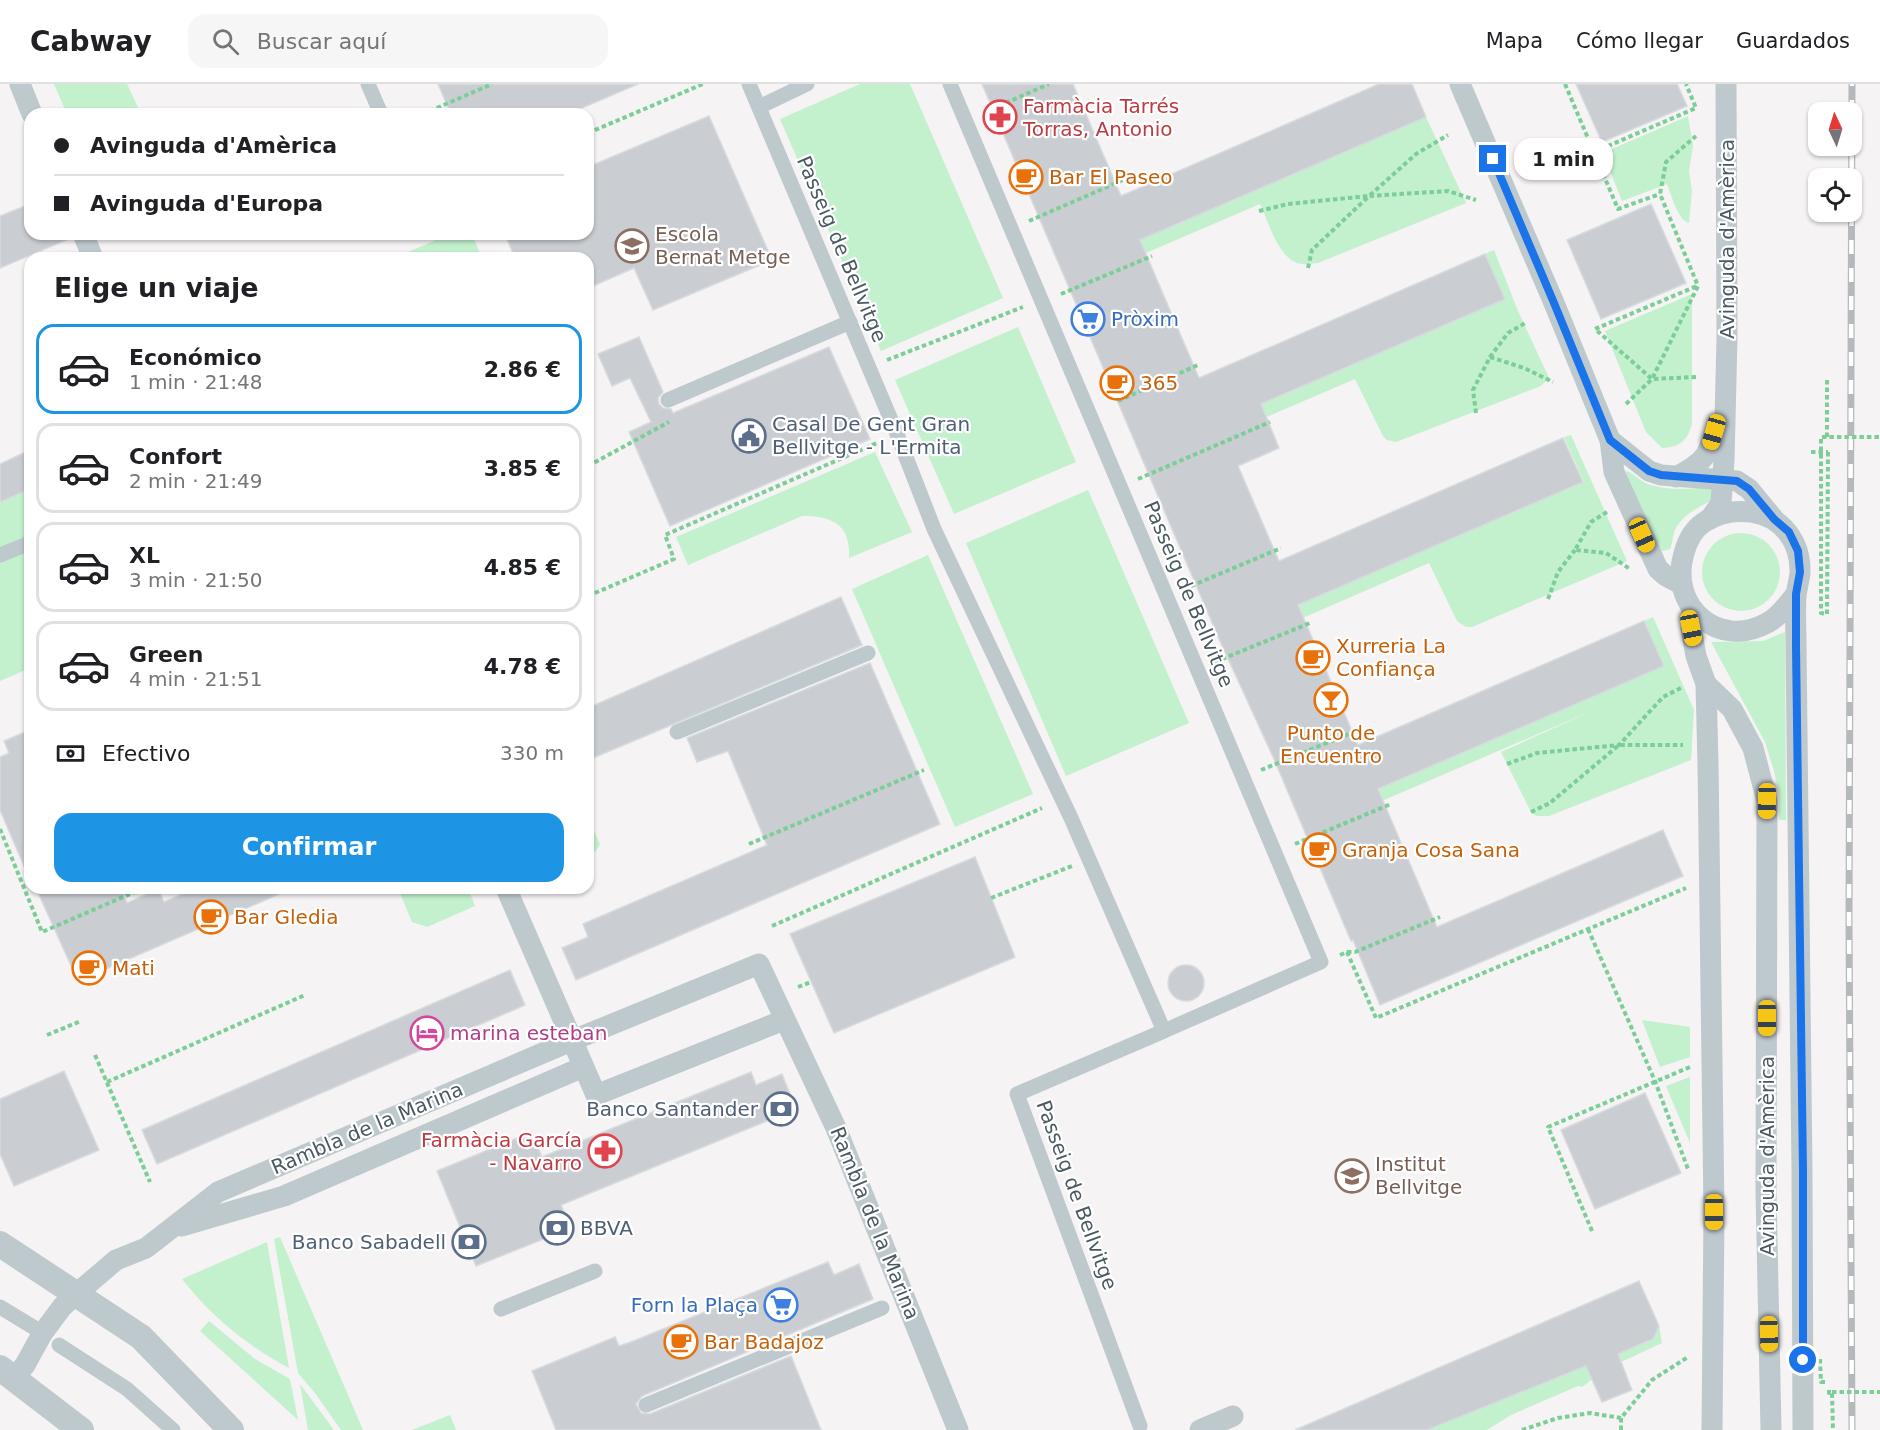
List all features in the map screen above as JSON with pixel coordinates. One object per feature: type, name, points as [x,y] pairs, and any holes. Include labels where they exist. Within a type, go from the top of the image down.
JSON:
[{"type":"street","points":[[20,84],[30,108]]},
{"type":"street","points":[[368,84],[378,108]]},
{"type":"street","name":"Passeig de Bellvitge","points":[[749,84],[897,434],[934,529],[1062,799],[1164,1032]]},
{"type":"street","points":[[759,107],[807,84]]},
{"type":"street","name":"Passeig de Bellvitge","points":[[950,84],[1321,962],[1017,1094],[1140,1426]]},
{"type":"street","points":[[1460,84],[1610,440],[1614,472],[1658,569],[1681,584]]},
{"type":"street","name":"Avinguda d'Amèrica","points":[[1710,519],[1721,503],[1723,479],[1727,338],[1726,84]]},
{"type":"street","points":[[673,398],[850,322]]},
{"type":"street","name":"Avinguda d'Amèrica","points":[[1675,477],[1697,465],[1709,451],[1725,395]]},
{"type":"street","name":"Avinguda d'Amèrica","points":[[1725,395],[1736,460],[1749,489]]},
{"type":"street","points":[[1610,440],[1649,471],[1675,477],[1737,481],[1749,489],[1774,519]]},
{"type":"street","name":"Avinguda d'Amèrica","points":[[1712,1430],[1713,1003],[1696,656],[1691,628],[1692,609],[1681,584],[1681,561],[1693,532],[1721,513],[1739,510],[1774,519],[1789,532],[1798,551],[1800,572],[1796,594],[1803,1172],[1803,1430]]},
{"type":"street","points":[[0,555],[24,545]]},
{"type":"street","points":[[1692,609],[1708,624],[1728,630],[1748,630],[1768,623],[1784,610],[1796,594]]},
{"type":"street","points":[[677,732],[868,653]]},
{"type":"street","name":"Avinguda d'Amèrica","points":[[1696,685],[1732,710],[1753,748],[1767,801],[1766,1191],[1771,1430]]},
{"type":"street","points":[[509,894],[596,1095],[784,1020]]},
{"type":"street","name":"Rambla de la Marina","points":[[81,1430],[7,1373],[25,1365],[42,1334],[62,1307],[116,1260],[146,1248],[218,1192],[571,1041],[759,964],[836,1128],[958,1430]]},
{"type":"street","name":"Rambla de la Marina","points":[[172,1229],[284,1196],[583,1067]]},
{"type":"street","points":[[0,1244],[141,1336],[231,1430]]},
{"type":"street","points":[[501,1309],[595,1271]]},
{"type":"street","points":[[0,1307],[33,1327]]},
{"type":"street","name":"Rambla de la Marina","points":[[646,1405],[882,1308]]},
{"type":"street","points":[[59,1345],[127,1389],[172,1430]]},
{"type":"street","points":[[1200,1430],[1233,1416]]},
{"type":"path","points":[[437,108],[492,84]]},
{"type":"path","points":[[594,130],[703,84]]},
{"type":"path","points":[[992,109],[1049,84]]},
{"type":"path","points":[[1565,84],[1618,209],[1660,194]]},
{"type":"path","points":[[1594,152],[1696,108],[1686,84]]},
{"type":"path","points":[[1308,268],[1312,250],[1368,196],[1416,154],[1448,135]]},
{"type":"path","points":[[1626,404],[1652,379],[1698,286],[1660,194],[1666,162],[1696,136]]},
{"type":"path","points":[[1011,228],[1123,180]]},
{"type":"path","points":[[1259,211],[1288,204],[1448,191],[1476,201]]},
{"type":"path","points":[[869,367],[1070,291],[1152,256]]},
{"type":"path","points":[[1696,377],[1652,379],[1595,329],[1698,286]]},
{"type":"path","points":[[1476,413],[1473,390],[1491,357],[1508,333],[1527,322]]},
{"type":"path","points":[[1491,357],[1524,368],[1553,382]]},
{"type":"path","points":[[1118,401],[1200,364]]},
{"type":"path","points":[[1827,378],[1827,437]]},
{"type":"path","points":[[594,463],[685,415],[673,398]]},
{"type":"path","points":[[1121,486],[1270,422]]},
{"type":"path","points":[[594,593],[674,558],[665,536],[897,434]]},
{"type":"path","points":[[1811,452],[1828,452],[1827,614],[1821,613],[1821,437],[1880,437]]},
{"type":"path","points":[[1548,599],[1558,572],[1575,550],[1591,522],[1610,510]]},
{"type":"path","points":[[1167,595],[1281,548]]},
{"type":"path","points":[[1575,550],[1606,553],[1638,574]]},
{"type":"path","points":[[1198,669],[1310,623]]},
{"type":"path","points":[[1531,812],[1550,803],[1619,745],[1663,697],[1696,685]]},
{"type":"path","points":[[1243,776],[1276,765],[1356,731]]},
{"type":"path","points":[[1507,764],[1537,753],[1619,745],[1684,745],[1688,754]]},
{"type":"path","points":[[749,844],[924,770]]},
{"type":"path","points":[[772,926],[1062,799]]},
{"type":"path","points":[[1275,852],[1391,804]]},
{"type":"path","points":[[0,829],[24,888]]},
{"type":"path","points":[[992,898],[1089,859]]},
{"type":"path","points":[[1347,952],[1376,1018],[1695,884]]},
{"type":"path","points":[[27,894],[42,932],[130,894]]},
{"type":"path","points":[[1321,962],[1440,917]]},
{"type":"path","points":[[1588,929],[1655,1081],[1690,1176]]},
{"type":"path","points":[[798,987],[811,982]]},
{"type":"path","points":[[107,1082],[305,995]]},
{"type":"path","points":[[47,1035],[81,1021]]},
{"type":"path","points":[[95,1055],[150,1182]]},
{"type":"path","points":[[1592,1230],[1548,1127],[1696,1065]]},
{"type":"path","points":[[1621,1430],[1621,1418],[1652,1380],[1694,1354]]},
{"type":"path","points":[[1820,1359],[1821,1382],[1827,1382]]},
{"type":"path","points":[[1832,1430],[1831,1394],[1880,1392]]},
{"type":"path","points":[[1522,1430],[1558,1418],[1590,1413],[1621,1418]]},
{"type":"green space","points":[[54,84],[127,84],[138,108],[64,108]]},
{"type":"green space","points":[[860,84],[910,84],[1003,298],[881,351],[780,119]]},
{"type":"green space","points":[[1688,116],[1693,146],[1689,171],[1692,191],[1689,223],[1678,212],[1667,184],[1622,201],[1603,153]]},
{"type":"green space","points":[[1426,117],[1466,203],[1318,263],[1307,264],[1295,262],[1287,257],[1271,231],[1260,204],[1069,286],[1063,273]]},
{"type":"green space","points":[[436,240],[474,240],[480,252],[408,252]]},
{"type":"green space","points":[[1494,250],[1518,311],[1549,378],[1541,386],[1396,442],[1387,440],[1383,436],[1355,379],[1148,468],[1142,456],[1505,299],[1485,254]]},
{"type":"green space","points":[[1692,294],[1692,424],[1688,435],[1682,442],[1662,448],[1646,432],[1605,331]]},
{"type":"green space","points":[[1018,327],[1076,462],[954,514],[895,380]]},
{"type":"green space","points":[[1571,435],[1627,561],[1472,627],[1466,627],[1457,621],[1429,563],[1225,652],[1219,639],[1584,482],[1564,437]]},
{"type":"green space","points":[[875,452],[912,532],[849,558],[847,537],[838,524],[813,516],[802,516],[688,565],[676,537]]},
{"type":"green space","points":[[1627,471],[1645,483],[1663,488],[1711,487],[1718,497],[1683,519],[1675,530],[1670,549],[1659,550]]},
{"type":"green space","points":[[1088,490],[1189,723],[1066,776],[966,543]]},
{"type":"green space","points":[[24,492],[24,671],[0,681],[0,502]]},
{"type":"green space","points":[[1741,533],[1756,536],[1773,550],[1780,572],[1777,587],[1763,604],[1741,611],[1726,608],[1709,594],[1702,572],[1705,557],[1719,540]]},
{"type":"green space","points":[[928,555],[1033,794],[955,827],[852,589]]},
{"type":"green space","points":[[1653,617],[1694,710],[1691,760],[1549,816],[1536,816],[1531,812],[1501,752],[1596,709],[1305,834],[1300,822],[1663,666],[1644,621]]},
{"type":"green space","points":[[1785,632],[1786,820],[1779,820],[1779,792],[1765,742],[1711,642],[1763,641]]},
{"type":"green space","points":[[594,832],[600,844],[594,852]]},
{"type":"green space","points":[[400,894],[470,894],[475,906],[427,927],[412,922]]},
{"type":"green space","points":[[1642,1020],[1690,1027],[1690,1057],[1660,1067]]},
{"type":"green space","points":[[1690,1077],[1690,1143],[1666,1086]]},
{"type":"green space","points":[[280,1237],[363,1430],[341,1430],[298,1373],[274,1239]]},
{"type":"green space","points":[[267,1242],[289,1368],[244,1340],[218,1318],[182,1279]]},
{"type":"green space","points":[[209,1321],[255,1359],[290,1379],[298,1420],[200,1331]]},
{"type":"green space","points":[[1659,1326],[1662,1343],[1606,1369],[1582,1387],[1578,1386],[1511,1415],[1487,1430],[1427,1430],[1653,1339]]},
{"type":"green space","points":[[300,1384],[334,1430],[308,1430]]},
{"type":"green space","points":[[450,1415],[456,1430],[412,1430]]},
{"type":"building","points":[[438,84],[638,84],[582,108],[448,108]]},
{"type":"building","points":[[982,84],[1073,84],[1121,196],[1379,84],[1412,84],[1426,117],[1140,240],[1199,378],[1485,254],[1505,299],[1261,404],[1279,448],[1238,466],[1279,561],[1563,438],[1583,482],[1298,605],[1358,745],[1644,621],[1664,666],[1378,789],[1437,927],[1663,830],[1683,876],[1380,1005],[1274,759],[1219,639]]},
{"type":"building","points":[[1576,84],[1677,84],[1687,106],[1602,142]]},
{"type":"building","points":[[709,116],[772,260],[653,310],[634,268],[594,285],[594,252],[512,252],[508,240],[594,240],[594,164]]},
{"type":"building","points":[[1651,204],[1686,283],[1601,319],[1567,240]]},
{"type":"building","points":[[24,206],[24,240],[66,240],[38,252],[24,252],[24,258],[0,268],[0,216]]},
{"type":"building","name":"Casal De Gent Gran Bellvitge - L'Ermita","points":[[639,337],[663,392],[658,398],[659,404],[663,408],[671,409],[673,413],[829,347],[870,439],[670,526],[629,432],[651,422],[630,378],[612,386],[598,354]]},
{"type":"building","points":[[24,453],[24,492],[0,502],[0,464]]},
{"type":"building","points":[[841,597],[862,645],[594,757],[594,705]]},
{"type":"building","points":[[870,663],[940,824],[576,980],[562,948],[588,937],[583,924],[767,845],[728,751],[697,762],[687,738]]},
{"type":"building","points":[[24,733],[24,866],[0,810],[0,757],[9,753],[4,741]]},
{"type":"building","points":[[975,857],[1015,957],[834,1033],[790,934]]},
{"type":"building","points":[[39,894],[123,894],[127,903],[147,894],[160,894],[164,902],[182,894],[279,894],[78,981]]},
{"type":"building","points":[[1186,965],[1199,970],[1204,983],[1199,996],[1186,1001],[1173,996],[1168,983],[1173,970]]},
{"type":"building","points":[[510,970],[525,1005],[157,1164],[142,1130]]},
{"type":"building","points":[[64,1071],[99,1150],[14,1186],[0,1154],[0,1099]]},
{"type":"building","points":[[751,1072],[756,1085],[782,1074],[796,1109],[561,1205],[571,1228],[476,1266],[437,1171],[532,1132],[542,1157]]},
{"type":"building","points":[[1645,1093],[1681,1173],[1595,1209],[1561,1130]]},
{"type":"building","points":[[828,1262],[834,1275],[859,1264],[873,1299],[642,1396],[636,1404],[641,1413],[650,1414],[791,1356],[821,1430],[556,1430],[532,1371],[615,1337],[619,1346],[631,1342]]},
{"type":"building","points":[[1639,1281],[1659,1326],[1653,1339],[1618,1354],[1632,1390],[1602,1402],[1586,1366],[1427,1430],[1295,1430]]},
{"type":"railway","points":[[1852,84],[1849,918],[1852,1430]]},
{"type":"place","name":"Farmàcia Tarrés Torras, Antonio","points":[[1000,117]]},
{"type":"place","name":"Bar El Paseo","points":[[1026,177]]},
{"type":"place","name":"Escola Bernat Metge","points":[[632,246]]},
{"type":"place","name":"Pròxim","points":[[1088,319]]},
{"type":"place","name":"365","points":[[1117,383]]},
{"type":"place","name":"Casal De Gent Gran Bellvitge - L'Ermita","points":[[749,436]]},
{"type":"place","name":"Xurreria La Confiança","points":[[1313,658]]},
{"type":"place","name":"Punto de Encuentro","points":[[1331,700]]},
{"type":"place","name":"Granja Cosa Sana","points":[[1319,850]]},
{"type":"place","name":"Bar Gledia","points":[[211,917]]},
{"type":"place","name":"Mati","points":[[89,968]]},
{"type":"place","name":"marina esteban","points":[[427,1033]]},
{"type":"place","name":"Banco Santander","points":[[781,1109]]},
{"type":"place","name":"Farmàcia García - Navarro","points":[[605,1151]]},
{"type":"place","name":"Institut Bellvitge","points":[[1352,1176]]},
{"type":"place","name":"BBVA","points":[[557,1228]]},
{"type":"place","name":"Banco Sabadell","points":[[469,1242]]},
{"type":"place","name":"Forn la Plaça","points":[[781,1305]]},
{"type":"place","name":"Bar Badajoz","points":[[681,1342]]},
{"type":"route","points":[[1493,159],[1610,440],[1649,471],[1661,475],[1737,481],[1749,489],[1774,519],[1789,532],[1798,551],[1800,572],[1796,594],[1796,646],[1803,1172],[1803,1360]]}]
